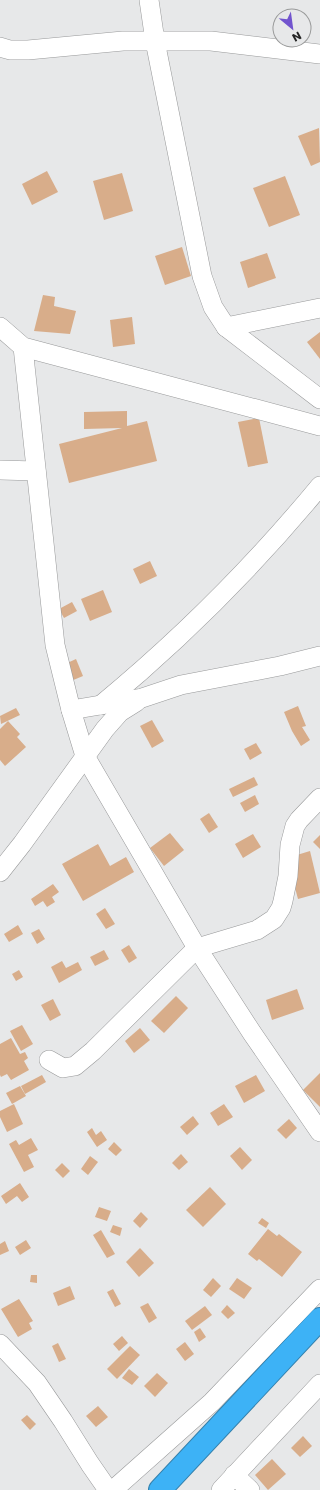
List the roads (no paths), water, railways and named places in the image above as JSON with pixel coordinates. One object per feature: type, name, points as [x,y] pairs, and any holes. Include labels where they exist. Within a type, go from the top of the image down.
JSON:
[{"type":"highway","points":[[160,1490],[320,1319]]},
{"type":"street","points":[[149,0],[155,41],[202,276],[213,307],[226,327],[320,399]]},
{"type":"street","points":[[0,47],[10,50],[28,50],[123,41],[211,41],[320,54]]},
{"type":"street","points":[[226,327],[320,308]]},
{"type":"street","points":[[0,327],[23,346],[320,426]]},
{"type":"street","points":[[23,346],[55,645],[71,710],[85,756],[197,948],[252,1033],[320,1132]]},
{"type":"street","points":[[0,470],[36,471]]},
{"type":"street","points":[[101,706],[139,674],[215,603],[269,546],[320,486]]},
{"type":"street","points":[[71,710],[142,698],[181,685],[280,666],[320,656]]},
{"type":"street","points":[[0,872],[112,720],[128,706],[142,698]]},
{"type":"street","points":[[49,1060],[62,1068],[75,1066],[93,1051],[197,948],[257,930],[269,923],[277,915],[283,901],[288,876],[290,845],[295,826],[320,798]]},
{"type":"street","points":[[113,1490],[212,1402],[320,1289]]},
{"type":"street","points":[[0,1344],[37,1383],[108,1490]]},
{"type":"street","points":[[221,1490],[320,1384]]},
{"type":"street","points":[[234,1475],[250,1490]]}]
